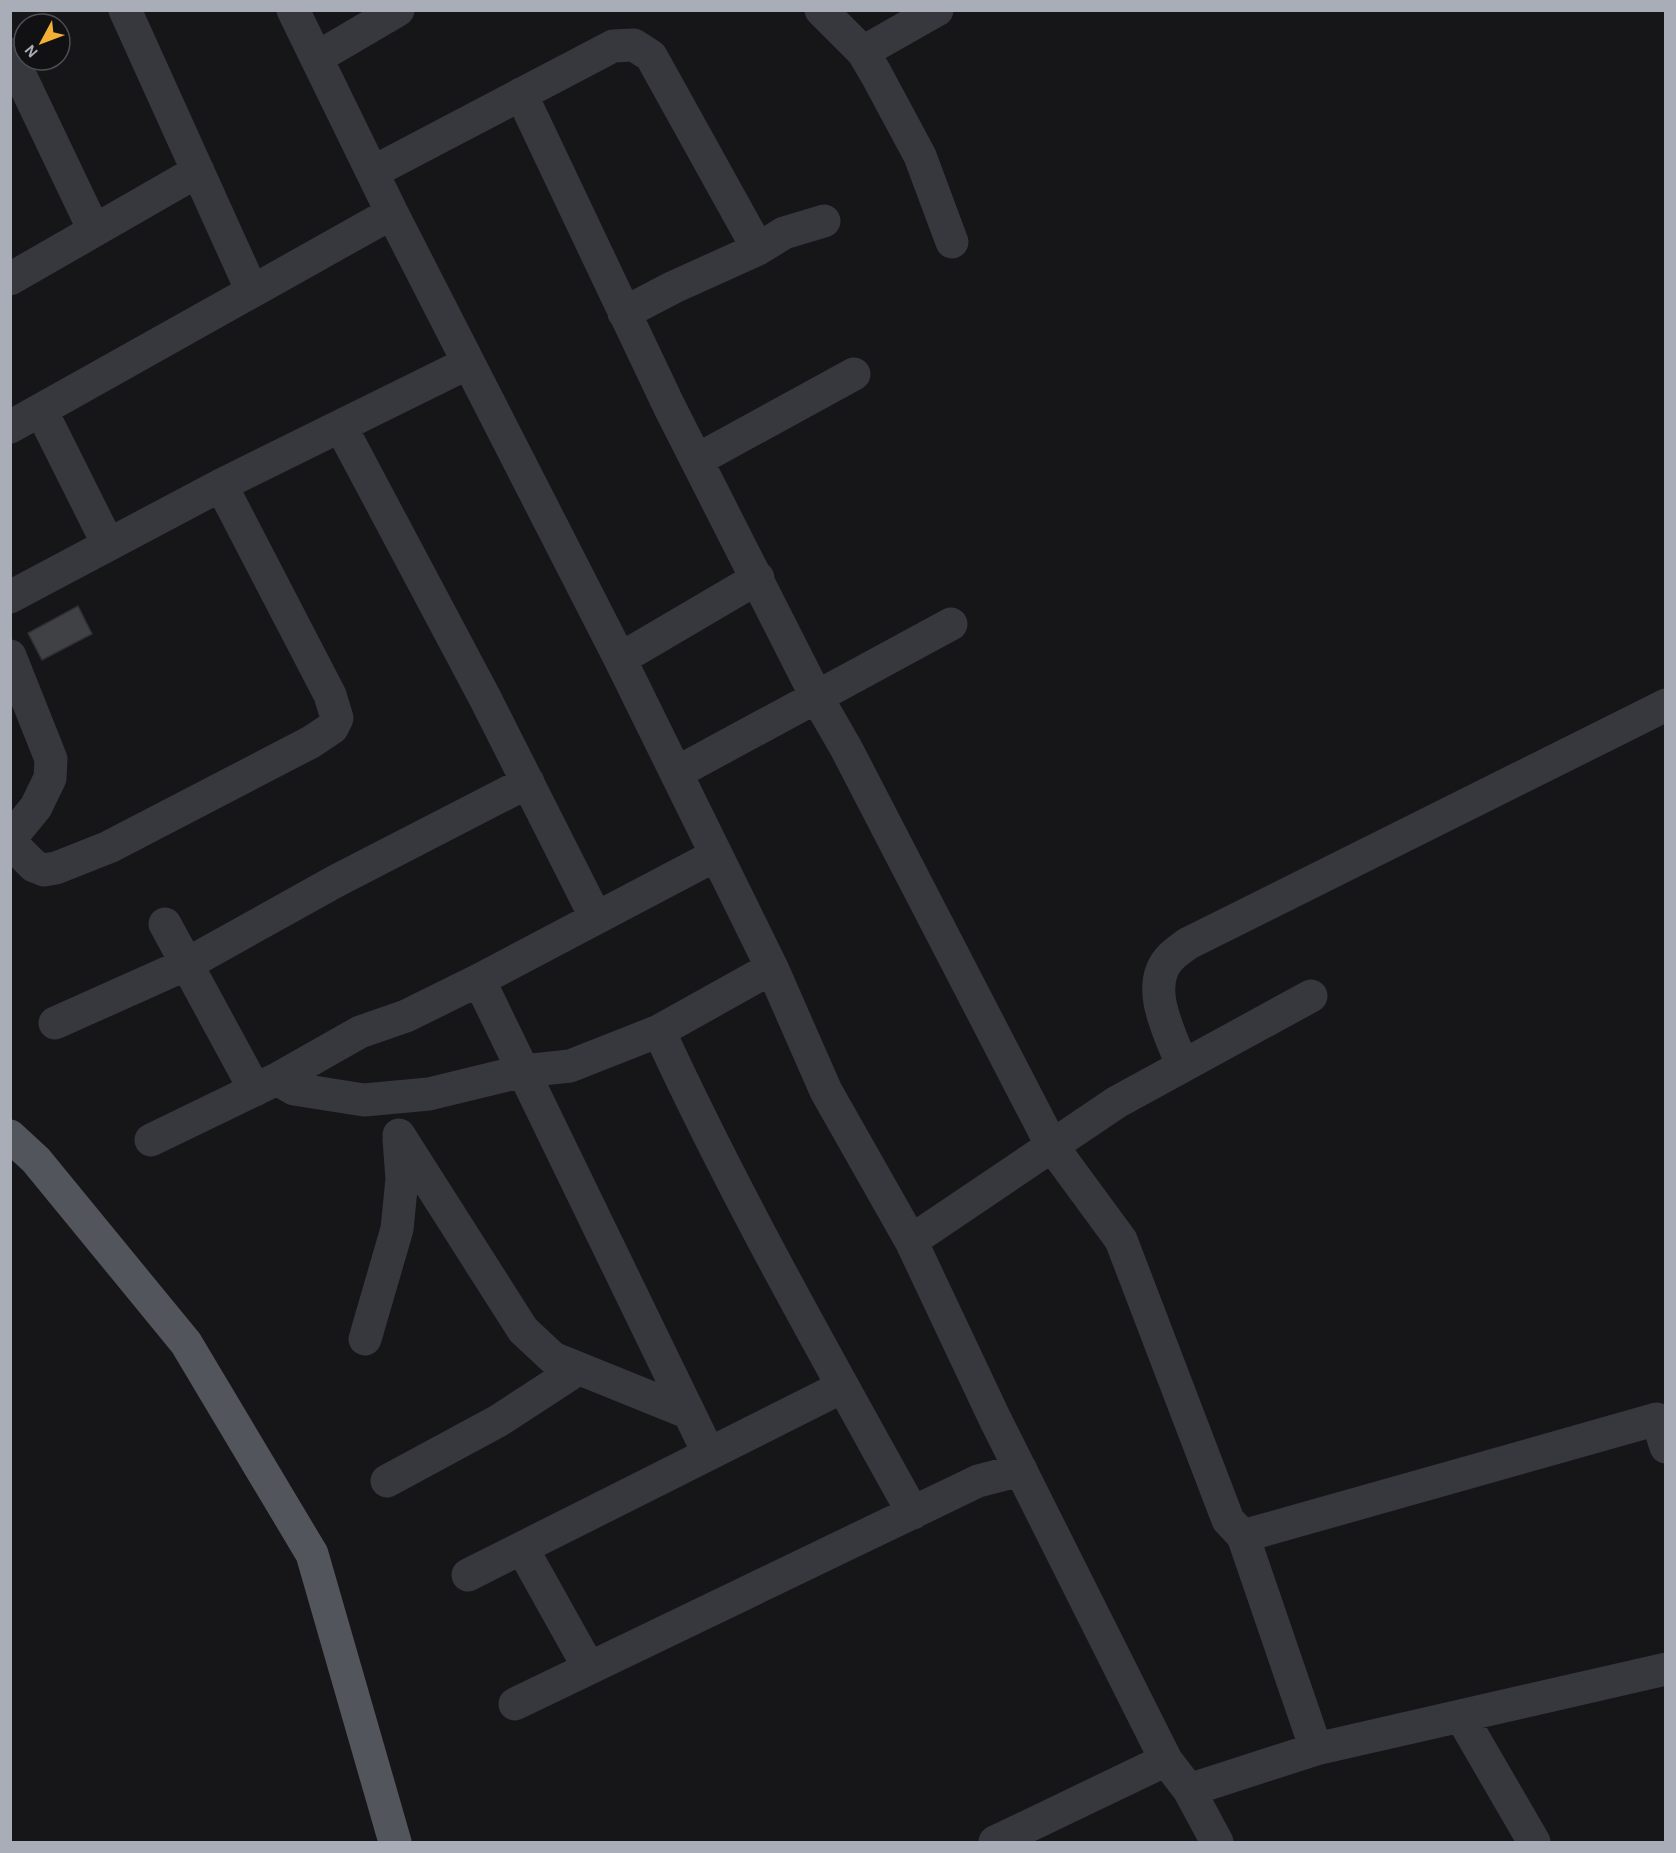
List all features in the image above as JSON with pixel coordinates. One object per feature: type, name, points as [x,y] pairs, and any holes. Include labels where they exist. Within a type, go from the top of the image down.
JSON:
[{"type":"main road","points":[[10,1136],[36,1161],[186,1343],[312,1554],[395,1842]]},
{"type":"street","points":[[125,10],[252,291]]},
{"type":"street","points":[[293,10],[318,57],[392,213],[621,659],[772,968],[826,1091],[911,1241],[1020,1470],[1166,1760],[1189,1790],[1217,1842]]},
{"type":"street","points":[[318,57],[398,10]]},
{"type":"street","points":[[821,10],[863,52],[920,156],[952,242]]},
{"type":"street","points":[[863,52],[937,10]]},
{"type":"street","points":[[373,172],[613,46],[625,44],[644,50],[651,56],[758,249]]},
{"type":"street","points":[[10,54],[94,230]]},
{"type":"street","points":[[521,94],[624,313],[816,696],[846,748],[1052,1146],[1121,1240],[1228,1520],[1242,1536],[1316,1749]]},
{"type":"street","points":[[10,279],[198,171]]},
{"type":"street","points":[[10,427],[392,213]]},
{"type":"street","points":[[624,313],[674,287],[758,249],[783,233],[824,221]]},
{"type":"street","points":[[10,597],[221,485],[468,363]]},
{"type":"street","points":[[697,460],[854,374]]},
{"type":"street","points":[[41,410],[108,544]]},
{"type":"street","points":[[341,427],[528,782],[596,918]]},
{"type":"street","points":[[10,656],[51,759],[50,778],[36,807],[15,831],[14,841],[15,847],[28,861],[45,870],[56,868],[67,861],[109,847],[311,742],[332,728],[337,718],[330,695],[221,485]]},
{"type":"street","points":[[621,659],[758,578]]},
{"type":"street","points":[[676,773],[951,624]]},
{"type":"street","points":[[1182,1065],[1160,1001],[1158,984],[1168,960],[1187,944],[1665,705]]},
{"type":"street","points":[[55,1023],[187,964],[336,881],[528,782]]},
{"type":"street","points":[[151,1140],[266,1084],[360,1032],[406,1016],[479,980],[716,855]]},
{"type":"street","points":[[165,924],[187,964],[266,1084],[364,1100],[429,1094],[523,1071],[570,1066],[659,1031],[772,968]]},
{"type":"street","points":[[479,980],[709,1454]]},
{"type":"street","points":[[911,1241],[1117,1102],[1311,996]]},
{"type":"street","points":[[659,1031],[709,1139],[842,1387],[913,1513]]},
{"type":"street","points":[[365,1339],[397,1229],[402,1179],[396,1098]]},
{"type":"street","points":[[399,1135],[522,1330],[553,1358],[689,1413]]},
{"type":"street","points":[[387,1481],[498,1421],[578,1369]]},
{"type":"street","points":[[468,1575],[842,1387]]},
{"type":"street","points":[[1242,1536],[1657,1419],[1665,1447]]},
{"type":"street","points":[[514,1704],[978,1481],[1020,1470]]},
{"type":"street","points":[[522,1548],[589,1668]]},
{"type":"street","points":[[1189,1790],[1316,1749],[1665,1669]]},
{"type":"street","points":[[1461,1716],[1534,1842]]},
{"type":"street","points":[[995,1842],[1054,1830],[1166,1760]]},
{"type":"building","points":[[78,606],[92,634],[42,660],[28,633]]}]
